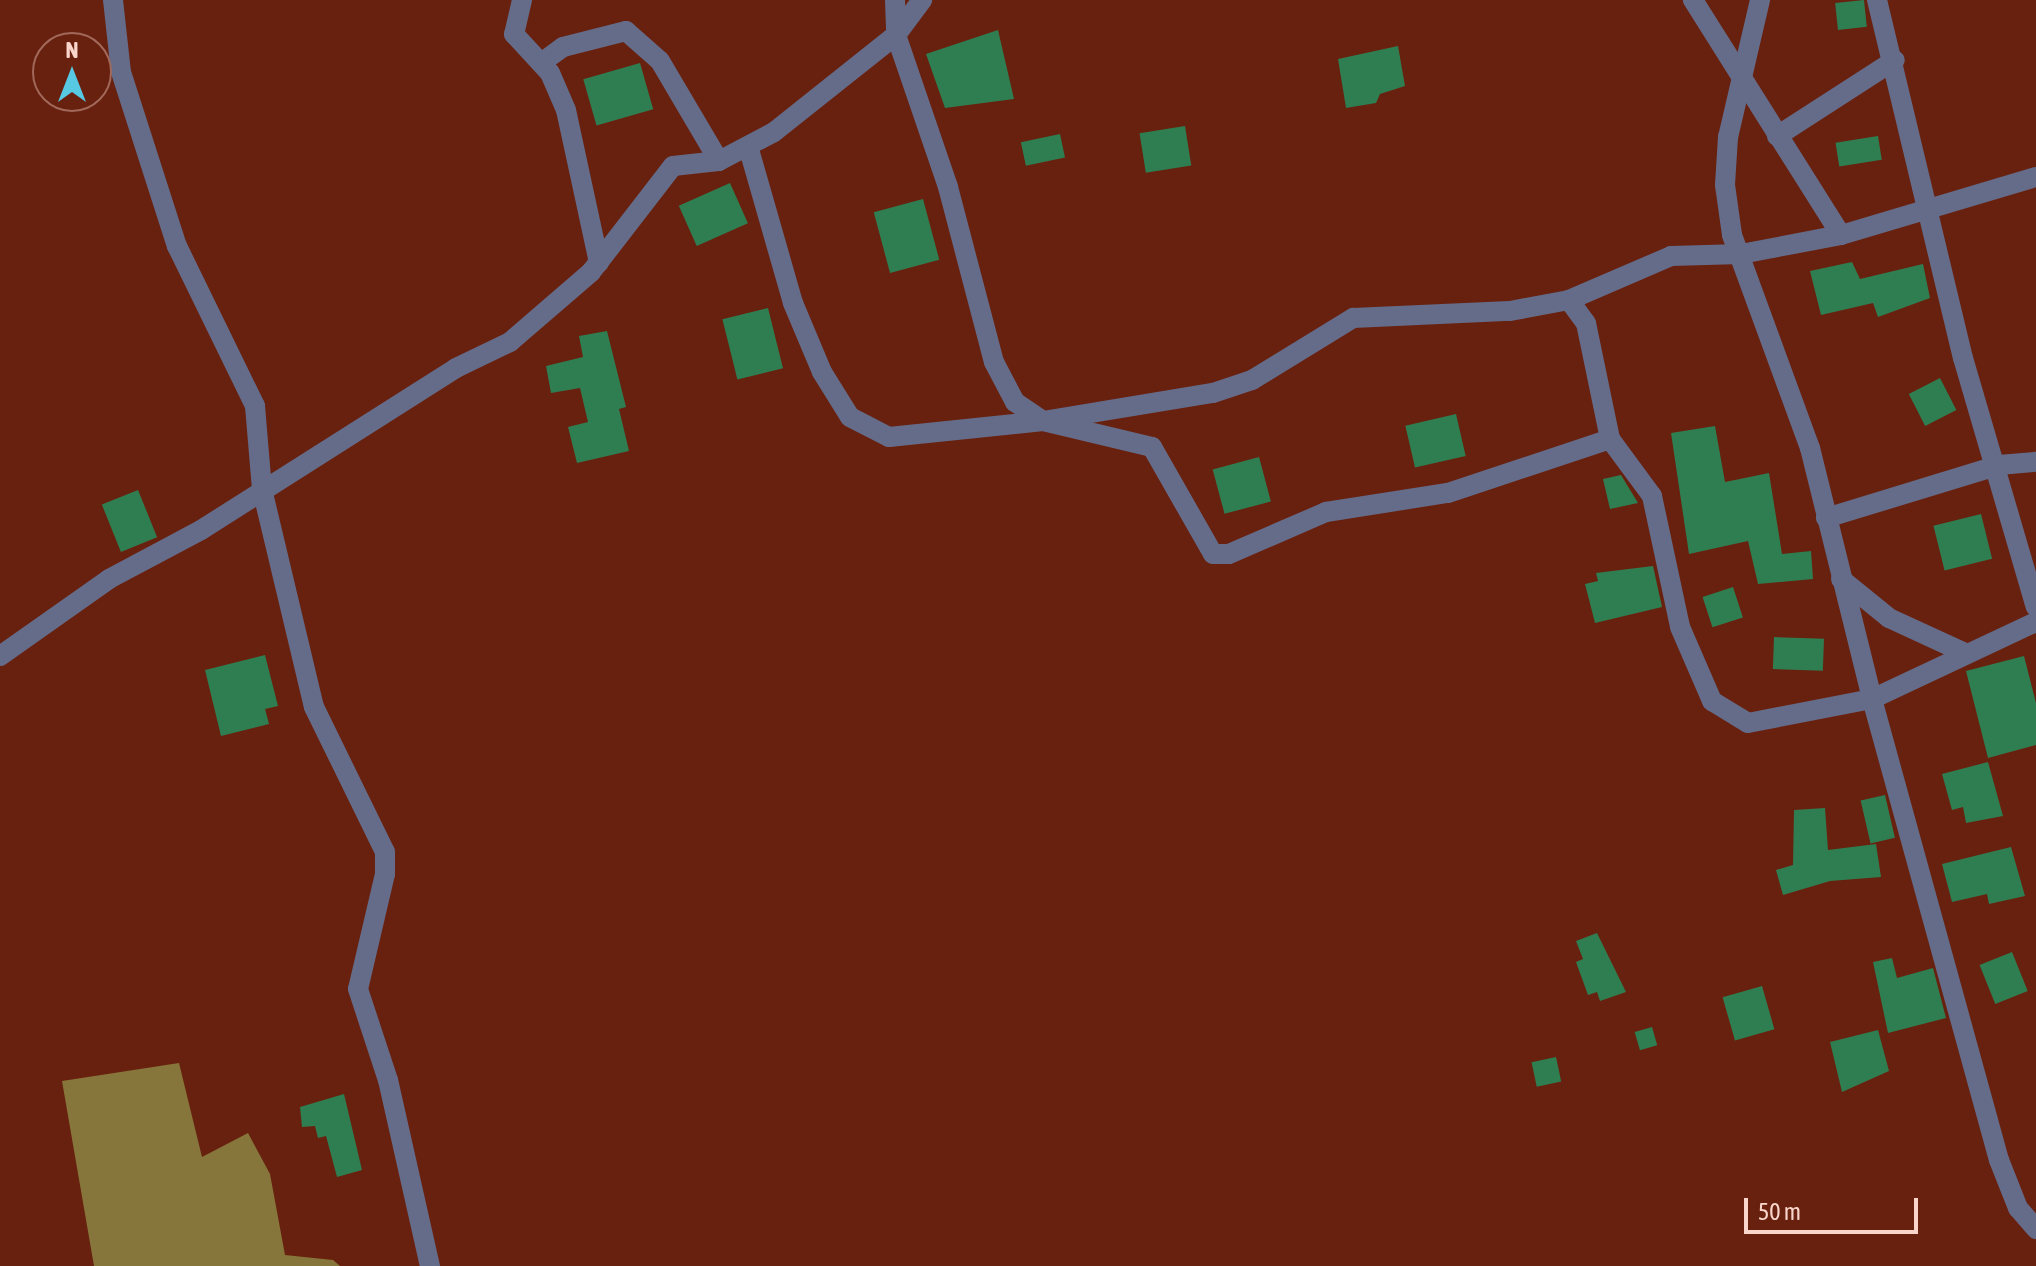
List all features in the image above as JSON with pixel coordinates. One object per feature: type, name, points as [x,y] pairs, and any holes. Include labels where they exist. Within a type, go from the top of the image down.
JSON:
[{"type":"street","points":[[113,0],[121,72],[177,246],[255,406],[262,489],[314,707],[385,852],[385,874],[358,989],[388,1080],[430,1266]]},
{"type":"street","points":[[522,0],[514,34],[541,63],[566,110],[599,262]]},
{"type":"street","points":[[895,0],[896,35],[948,187],[994,362],[1015,402],[1043,421],[1152,447],[1213,554],[1229,554],[1326,512],[1448,493],[1610,439]]},
{"type":"street","points":[[0,656],[109,579],[262,489],[456,368],[510,342],[599,262],[673,166],[719,161],[748,146],[896,35],[922,0]]},
{"type":"street","points":[[1693,0],[1742,84],[1841,235]]},
{"type":"street","points":[[1760,0],[1728,137],[1725,185],[1741,254],[1810,448],[1872,699],[1999,1160],[2018,1208],[2036,1229]]},
{"type":"street","points":[[1877,0],[1895,60],[1925,211],[1963,358],[1999,465],[2036,607]]},
{"type":"street","points":[[541,63],[563,47],[626,31],[660,61],[719,161]]},
{"type":"street","points":[[1777,136],[1895,60]]},
{"type":"street","points":[[748,146],[793,303],[850,417],[889,437],[1043,421],[1226,388],[1353,318],[1510,311],[1569,300],[1671,256],[1741,254],[1841,235],[2036,177]]},
{"type":"street","points":[[1569,300],[1586,323],[1610,439],[1652,496],[1680,627],[1712,701],[1748,723],[1872,699],[2036,622]]},
{"type":"street","points":[[1826,518],[1999,465],[2036,462]]},
{"type":"street","points":[[1841,579],[1889,618],[1965,653]]},
{"type":"shaded area","points":[[179,1063],[202,1157],[248,1133],[270,1174],[285,1255],[333,1260],[340,1266],[94,1266],[62,1081]]},
{"type":"building","points":[[1864,0],[1867,27],[1838,30],[1835,3]]},
{"type":"building","points":[[998,30],[1014,99],[945,108],[926,54]]},
{"type":"building","points":[[1398,46],[1405,86],[1380,94],[1376,103],[1346,108],[1338,59]]},
{"type":"building","points":[[640,63],[653,109],[597,125],[583,79]]},
{"type":"building","points":[[1185,126],[1191,166],[1146,173],[1140,133]]},
{"type":"building","points":[[1060,134],[1065,157],[1026,166],[1021,142]]},
{"type":"building","points":[[1878,136],[1882,160],[1839,166],[1836,143]]},
{"type":"building","points":[[730,183],[748,223],[697,246],[679,206]]},
{"type":"building","points":[[923,199],[939,260],[890,273],[874,212]]},
{"type":"building","points":[[1852,262],[1860,279],[1923,264],[1930,298],[1878,317],[1873,303],[1821,315],[1810,271]]},
{"type":"building","points":[[768,308],[783,368],[737,380],[722,319]]},
{"type":"building","points":[[607,331],[626,407],[619,409],[629,451],[577,463],[568,427],[588,422],[580,388],[551,393],[546,366],[583,357],[579,336]]},
{"type":"building","points":[[1940,378],[1956,410],[1925,426],[1909,394]]},
{"type":"building","points":[[1456,414],[1466,456],[1415,468],[1405,426]]},
{"type":"building","points":[[1715,426],[1725,482],[1769,473],[1782,554],[1811,551],[1813,579],[1758,584],[1748,541],[1689,554],[1671,433]]},
{"type":"building","points":[[1259,457],[1271,501],[1225,514],[1213,469]]},
{"type":"building","points":[[1621,475],[1638,503],[1610,509],[1603,479]]},
{"type":"building","points":[[138,490],[157,537],[121,552],[102,505]]},
{"type":"building","points":[[1981,514],[1992,559],[1945,570],[1933,526]]},
{"type":"building","points":[[1653,566],[1662,607],[1595,623],[1585,584],[1598,581],[1596,573]]},
{"type":"building","points":[[1733,587],[1743,617],[1712,627],[1703,597]]},
{"type":"building","points":[[1774,637],[1824,639],[1823,671],[1773,669]]},
{"type":"building","points":[[265,655],[278,706],[265,709],[269,724],[221,736],[205,670]]},
{"type":"building","points":[[2024,656],[2036,703],[2036,745],[1988,758],[1966,671]]},
{"type":"building","points":[[1988,762],[2003,816],[1966,823],[1963,807],[1952,810],[1942,774]]},
{"type":"building","points":[[1885,795],[1895,838],[1871,843],[1861,801]]},
{"type":"building","points":[[1825,808],[1828,850],[1876,844],[1881,877],[1830,881],[1783,895],[1776,870],[1793,865],[1794,810]]},
{"type":"building","points":[[2011,847],[2025,896],[1989,904],[1987,894],[1952,902],[1942,864]]},
{"type":"building","points":[[1597,933],[1626,992],[1600,1001],[1597,992],[1588,995],[1576,962],[1583,959],[1576,941]]},
{"type":"building","points":[[2012,952],[2028,991],[1995,1004],[1980,965]]},
{"type":"building","points":[[1892,958],[1897,978],[1933,968],[1946,1018],[1888,1033],[1873,962]]},
{"type":"building","points":[[1762,986],[1774,1029],[1735,1041],[1723,997]]},
{"type":"building","points":[[1652,1027],[1657,1045],[1640,1050],[1635,1032]]},
{"type":"building","points":[[1878,1030],[1889,1071],[1842,1092],[1830,1042]]},
{"type":"building","points":[[1556,1057],[1561,1081],[1537,1087],[1532,1062]]},
{"type":"building","points":[[344,1094],[362,1170],[337,1177],[326,1136],[318,1138],[315,1126],[302,1127],[300,1107]]}]
